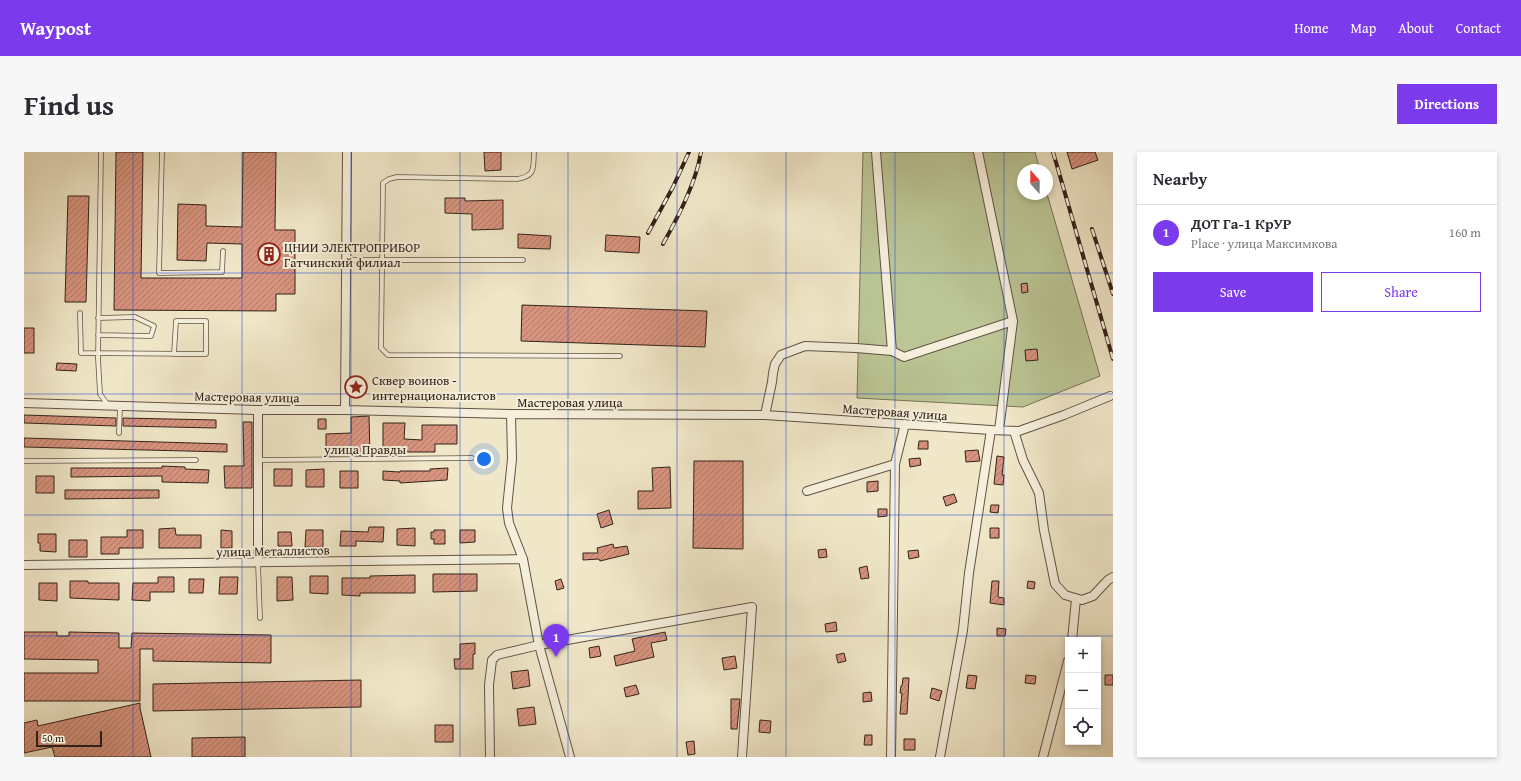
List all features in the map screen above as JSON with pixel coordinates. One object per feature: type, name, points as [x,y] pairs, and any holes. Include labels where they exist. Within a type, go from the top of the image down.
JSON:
[{"type":"street","points":[[345,410],[347,152]]},
{"type":"street","points":[[876,152],[892,351]]},
{"type":"street","points":[[940,757],[963,630],[969,573],[1013,321],[978,152]]},
{"type":"street","points":[[765,415],[775,364],[781,355],[805,346],[892,351],[904,357],[1013,321]]},
{"type":"street","name":"Мастеровая улица","points":[[24,403],[258,410],[345,410],[511,414],[765,415],[1019,431],[1064,415],[1110,396]]},
{"type":"street","points":[[258,410],[258,564]]},
{"type":"street","points":[[511,414],[512,459],[507,508],[509,523],[523,559],[539,645],[570,757]]},
{"type":"street","points":[[891,757],[895,464],[905,424]]},
{"type":"street","points":[[1014,431],[1023,460],[1039,493],[1044,530],[1055,584],[1064,596],[1082,600],[1093,596],[1108,580],[1113,577]]},
{"type":"street","points":[[807,491],[895,464]]},
{"type":"street","name":"улица Металлистов","points":[[24,565],[258,564],[523,559]]},
{"type":"street","points":[[1072,637],[1076,599]]},
{"type":"street","points":[[490,757],[489,685],[492,660],[497,655],[539,645],[752,607],[742,757]]},
{"type":"street","points":[[1043,757],[1065,673]]},
{"type":"lane","points":[[101,152],[98,354],[100,394],[108,406]]},
{"type":"lane","points":[[162,152],[159,273],[222,272],[223,251]]},
{"type":"lane","points":[[534,152],[531,174],[526,178],[396,178],[386,180],[383,183],[380,345],[383,351],[388,354],[620,356]]},
{"type":"lane","points":[[346,260],[523,260]]},
{"type":"lane","points":[[80,313],[81,353],[98,354],[174,354],[206,354],[206,321],[176,321],[174,354]]},
{"type":"lane","points":[[98,318],[135,317],[154,326],[151,336],[98,335]]},
{"type":"lane","points":[[119,433],[120,406]]},
{"type":"lane","name":"улица Правды","points":[[258,460],[472,458]]},
{"type":"lane","points":[[24,461],[196,460]]},
{"type":"lane","points":[[258,564],[260,618]]},
{"type":"green space","points":[[863,152],[1035,152],[1038,164],[1017,164],[1017,200],[1049,200],[1100,376],[1023,407],[857,398]]},
{"type":"building","name":"ЦНИИ ЭЛЕКТРОПРИБОР Гатчинский филиал","points":[[116,152],[143,152],[141,278],[242,278],[242,244],[207,243],[206,261],[177,260],[178,204],[206,205],[206,226],[242,227],[243,152],[276,152],[275,230],[295,230],[295,294],[276,294],[276,311],[114,310]]},
{"type":"building","points":[[484,152],[501,152],[501,170],[485,171]]},
{"type":"building","points":[[1067,152],[1095,152],[1098,160],[1072,169]]},
{"type":"building","points":[[68,196],[89,196],[86,302],[65,302]]},
{"type":"building","points":[[445,198],[465,198],[465,201],[503,200],[503,229],[472,230],[472,214],[445,213]]},
{"type":"building","points":[[518,234],[551,236],[550,249],[518,248]]},
{"type":"building","points":[[606,235],[640,237],[639,253],[605,251]]},
{"type":"building","points":[[1027,283],[1028,292],[1022,293],[1021,284]]},
{"type":"building","points":[[522,305],[707,311],[705,347],[521,341]]},
{"type":"building","points":[[24,328],[34,328],[34,353],[24,353]]},
{"type":"building","points":[[1037,349],[1038,360],[1026,361],[1025,350]]},
{"type":"building","points":[[57,363],[77,364],[76,371],[56,370]]},
{"type":"building","points":[[24,415],[116,418],[116,426],[24,423]]},
{"type":"building","points":[[369,416],[370,455],[326,456],[326,434],[351,433],[351,417]]},
{"type":"building","points":[[123,418],[216,420],[216,428],[123,426]]},
{"type":"building","points":[[318,419],[326,419],[326,429],[318,429]]},
{"type":"building","points":[[243,422],[252,422],[252,488],[225,488],[224,466],[244,466]]},
{"type":"building","points":[[383,423],[405,423],[404,439],[422,440],[422,425],[457,425],[457,444],[435,444],[435,452],[383,452]]},
{"type":"building","points":[[24,438],[227,444],[227,452],[24,447]]},
{"type":"building","points":[[919,441],[928,441],[928,449],[918,449]]},
{"type":"building","points":[[978,450],[980,461],[966,462],[965,451]]},
{"type":"building","points":[[997,456],[1004,457],[1002,475],[1004,475],[1003,485],[994,484]]},
{"type":"building","points":[[920,458],[921,465],[910,467],[909,459]]},
{"type":"building","points":[[694,461],[743,461],[743,549],[693,548]]},
{"type":"building","points":[[162,466],[209,470],[208,483],[162,482],[162,476],[71,477],[71,468],[162,468]]},
{"type":"building","points":[[670,467],[671,508],[638,509],[638,491],[653,491],[652,468]]},
{"type":"building","points":[[448,468],[447,480],[400,483],[400,481],[383,480],[383,471],[430,471],[430,469]]},
{"type":"building","points":[[274,469],[292,469],[292,486],[274,486]]},
{"type":"building","points":[[324,469],[324,487],[306,487],[306,470]]},
{"type":"building","points":[[340,471],[358,471],[358,488],[340,488]]},
{"type":"building","points":[[36,476],[54,476],[54,493],[36,493]]},
{"type":"building","points":[[878,481],[878,491],[867,492],[867,482]]},
{"type":"building","points":[[65,490],[159,490],[159,498],[65,499]]},
{"type":"building","points":[[954,494],[957,502],[946,506],[943,497]]},
{"type":"building","points":[[991,505],[999,505],[998,513],[990,512]]},
{"type":"building","points":[[878,509],[887,509],[887,516],[878,517]]},
{"type":"building","points":[[609,510],[613,524],[601,528],[597,514]]},
{"type":"building","points":[[369,527],[384,527],[383,542],[356,541],[356,546],[340,546],[341,531],[368,532]]},
{"type":"building","points":[[175,528],[176,535],[201,535],[201,548],[159,548],[159,529]]},
{"type":"building","points":[[415,528],[415,546],[397,545],[397,529]]},
{"type":"building","points":[[990,528],[999,528],[999,538],[990,538]]},
{"type":"building","points":[[127,530],[143,530],[143,548],[119,548],[119,554],[101,554],[101,537],[127,537]]},
{"type":"building","points":[[221,530],[232,531],[232,548],[221,548]]},
{"type":"building","points":[[306,530],[323,530],[323,547],[305,547]]},
{"type":"building","points":[[434,530],[445,530],[445,544],[434,544],[434,539],[431,539],[431,532],[434,532]]},
{"type":"building","points":[[460,530],[475,530],[475,542],[460,543]]},
{"type":"building","points":[[278,532],[291,532],[292,546],[278,546]]},
{"type":"building","points":[[38,534],[56,534],[56,552],[40,551]]},
{"type":"building","points":[[69,540],[87,540],[87,557],[69,557]]},
{"type":"building","points":[[613,544],[614,548],[627,546],[629,554],[600,561],[599,559],[583,560],[583,553],[598,553],[597,548]]},
{"type":"building","points":[[826,549],[827,557],[819,558],[818,550]]},
{"type":"building","points":[[918,550],[919,557],[909,559],[908,551]]},
{"type":"building","points":[[867,566],[869,578],[861,579],[859,568]]},
{"type":"building","points":[[433,574],[477,574],[477,591],[433,592]]},
{"type":"building","points":[[415,575],[415,593],[360,593],[360,596],[342,595],[342,578]]},
{"type":"building","points":[[310,576],[328,576],[328,594],[310,593]]},
{"type":"building","points":[[158,577],[174,577],[174,592],[150,592],[150,601],[132,600],[133,583],[158,583]]},
{"type":"building","points":[[220,577],[238,577],[237,594],[219,594]]},
{"type":"building","points":[[277,577],[292,577],[293,600],[277,601]]},
{"type":"building","points":[[189,579],[204,579],[203,593],[189,593]]},
{"type":"building","points":[[561,579],[564,588],[557,590],[555,581]]},
{"type":"building","points":[[70,581],[88,581],[88,583],[119,583],[119,600],[70,598]]},
{"type":"building","points":[[992,581],[999,581],[998,597],[1004,598],[1004,605],[990,603]]},
{"type":"building","points":[[1028,581],[1035,582],[1034,589],[1027,588]]},
{"type":"building","points":[[39,583],[57,583],[57,601],[39,600]]},
{"type":"building","points":[[836,622],[837,631],[826,632],[825,624]]},
{"type":"building","points":[[997,628],[1006,629],[1005,636],[997,636]]},
{"type":"building","points":[[24,632],[57,632],[57,636],[69,636],[69,632],[119,633],[119,648],[131,648],[132,633],[271,635],[271,663],[153,661],[153,649],[140,649],[140,701],[24,701],[24,673],[98,673],[98,660],[24,659]]},
{"type":"building","points":[[665,632],[667,640],[651,643],[654,657],[616,666],[614,656],[635,651],[632,639]]},
{"type":"building","points":[[475,643],[473,669],[455,669],[454,659],[460,659],[460,644]]},
{"type":"building","points":[[599,646],[601,656],[590,658],[589,648]]},
{"type":"building","points":[[844,653],[846,661],[838,663],[836,655]]},
{"type":"building","points":[[735,656],[737,668],[724,670],[722,658]]},
{"type":"building","points":[[528,670],[530,686],[513,689],[511,672]]},
{"type":"building","points":[[968,675],[977,676],[975,689],[966,688]]},
{"type":"building","points":[[1026,675],[1036,676],[1035,684],[1025,683]]},
{"type":"building","points":[[1105,675],[1113,675],[1113,685],[1105,685]]},
{"type":"building","points":[[903,678],[909,678],[907,714],[900,714],[902,693],[900,693]]},
{"type":"building","points":[[361,680],[361,707],[153,711],[153,684]]},
{"type":"building","points":[[636,685],[639,694],[626,697],[624,688]]},
{"type":"building","points":[[932,688],[942,691],[939,701],[930,698]]},
{"type":"building","points":[[871,692],[872,701],[863,702],[863,693]]},
{"type":"building","points":[[731,699],[740,699],[737,729],[731,729]]},
{"type":"building","points":[[140,703],[151,757],[55,757],[52,747],[24,753],[24,723],[37,720],[38,726]]},
{"type":"building","points":[[534,707],[536,724],[519,726],[517,709]]},
{"type":"building","points":[[760,720],[771,721],[770,733],[759,732]]},
{"type":"building","points":[[435,725],[453,725],[453,742],[435,742]]},
{"type":"building","points":[[865,735],[872,735],[872,745],[864,745]]},
{"type":"building","points":[[245,737],[245,757],[192,757],[192,738]]},
{"type":"building","points":[[904,739],[915,739],[915,750],[904,750]]},
{"type":"building","points":[[694,741],[695,754],[688,755],[686,742]]},
{"type":"railway","points":[[648,233],[673,187],[689,152]]},
{"type":"railway","points":[[663,244],[691,188],[699,164],[701,152]]},
{"type":"railway","points":[[1053,152],[1113,359]]},
{"type":"railway","points":[[1092,229],[1113,294]]},
{"type":"place","name":"ЦНИИ ЭЛЕКТРОПРИБОР Гатчинский филиал","points":[[269,254]]},
{"type":"place","name":"Сквер воинов - интернационалистов","points":[[356,387]]},
{"type":"place","name":"ДОТ Га-1 КрУР","points":[[556,657]]}]
